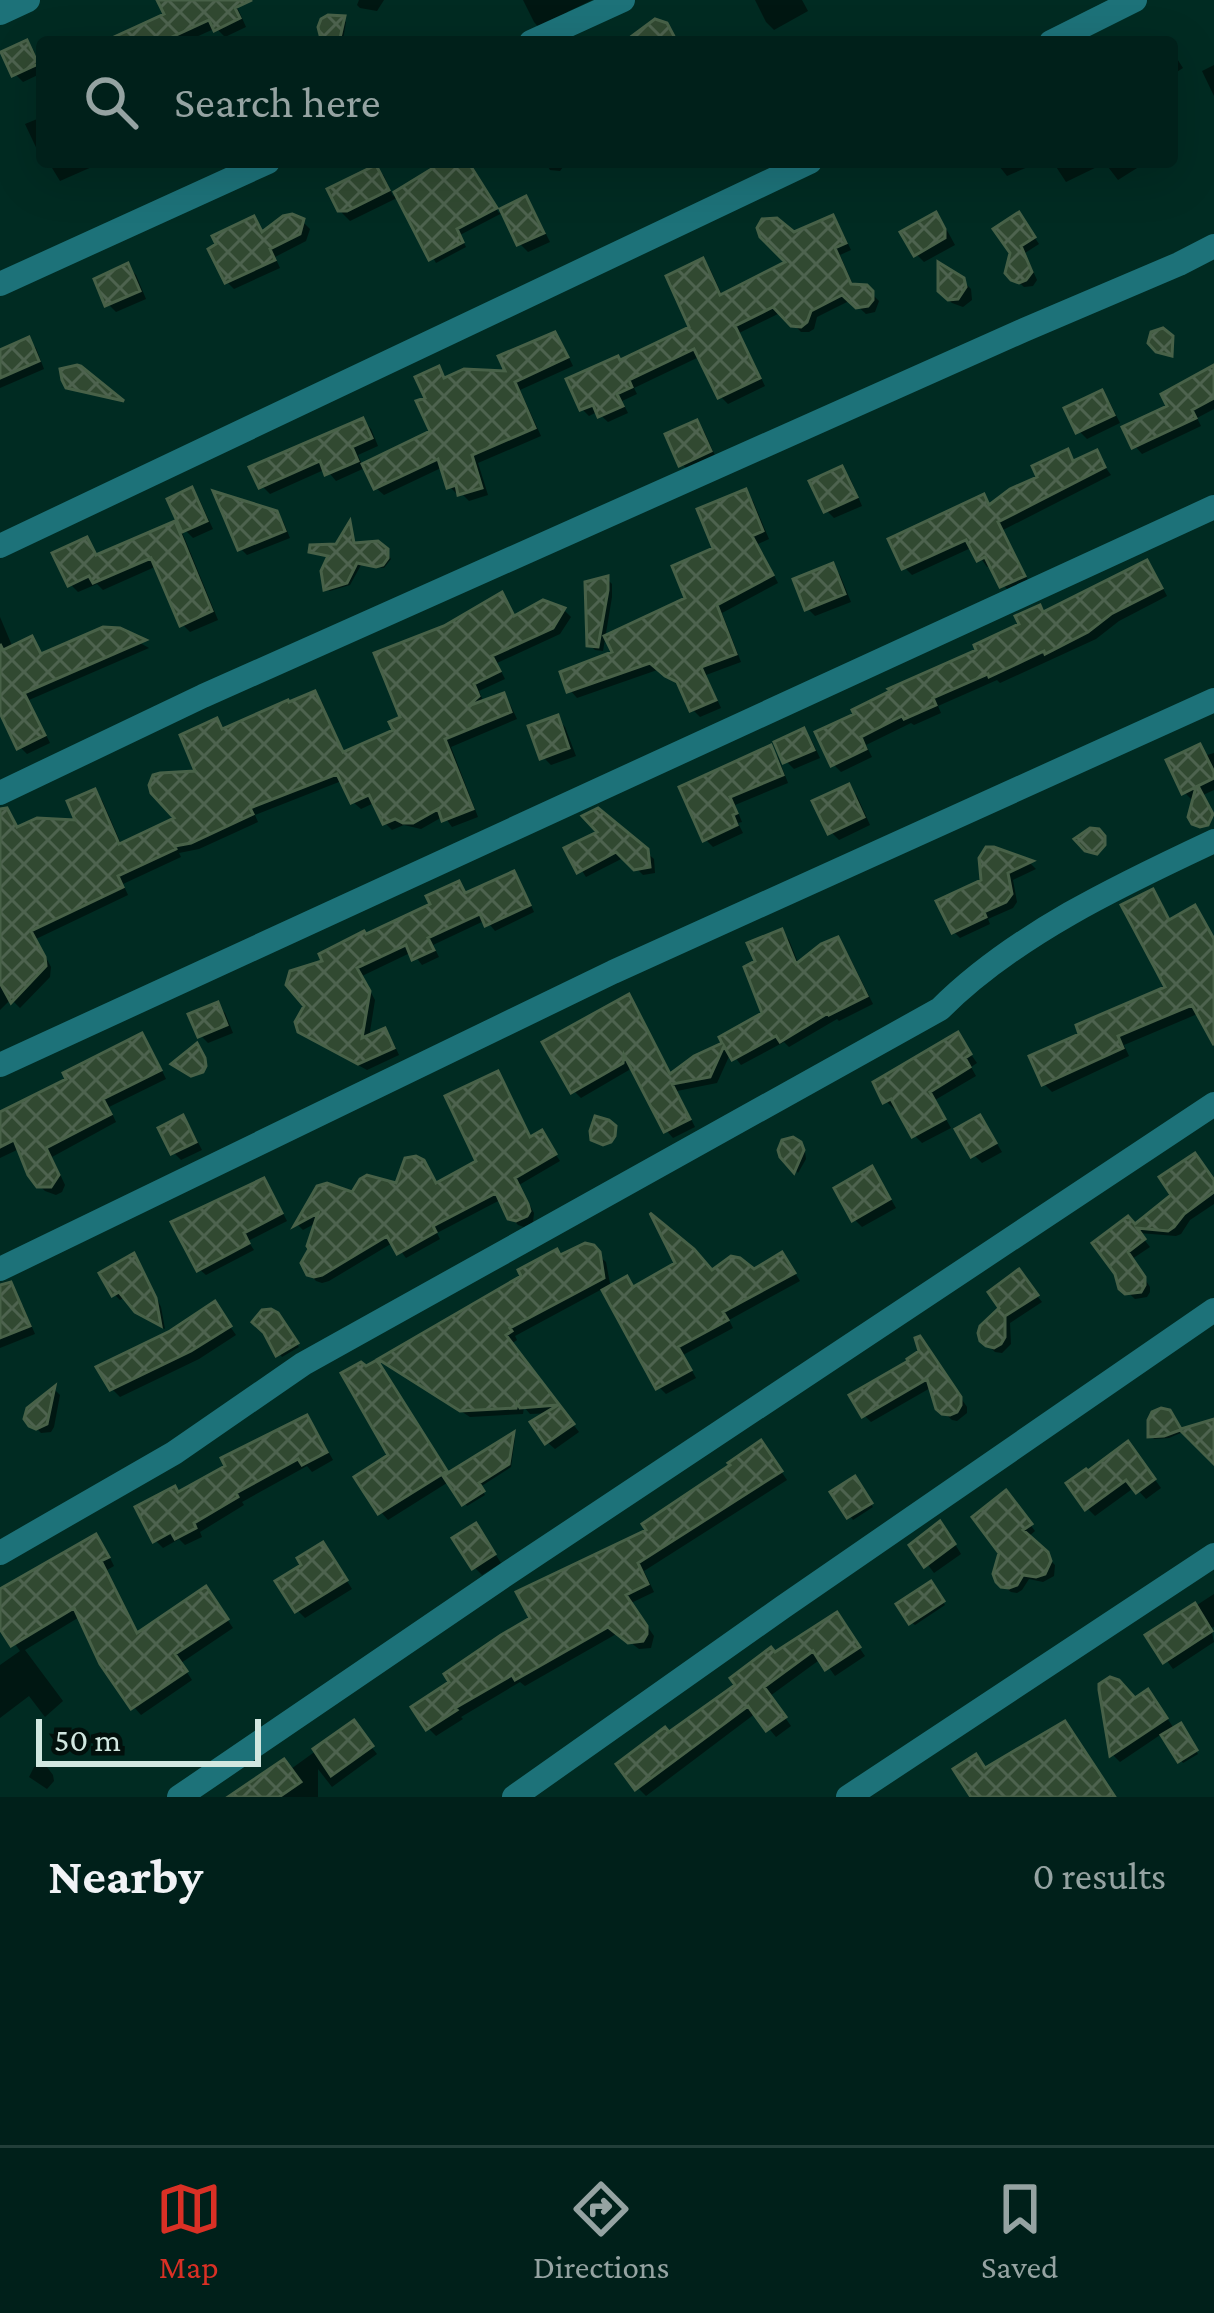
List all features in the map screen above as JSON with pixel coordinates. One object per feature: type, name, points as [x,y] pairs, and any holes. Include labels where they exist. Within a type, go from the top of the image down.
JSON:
[{"type":"street","points":[[0,14],[28,0]]},
{"type":"street","points":[[544,36],[623,0]]},
{"type":"street","points":[[1063,36],[1135,0]]},
{"type":"street","points":[[0,284],[255,168]]},
{"type":"street","points":[[0,546],[797,168]]},
{"type":"street","points":[[0,794],[203,696],[1214,246]]},
{"type":"street","points":[[0,1065],[1214,507]]},
{"type":"street","points":[[0,1269],[613,972],[1214,700]]},
{"type":"street","points":[[0,1552],[174,1453],[303,1364],[940,1009],[970,978],[1081,907],[1214,841]]},
{"type":"street","points":[[179,1797],[1214,1104]]},
{"type":"street","points":[[514,1797],[1214,1310]]},
{"type":"street","points":[[848,1797],[1214,1555]]},
{"type":"building","points":[[157,0],[252,0],[235,8],[240,18],[214,31],[209,20],[174,36],[116,36],[164,14]]},
{"type":"building","points":[[345,16],[340,36],[320,35],[321,19]]},
{"type":"building","points":[[655,19],[667,23],[674,36],[632,36]]},
{"type":"building","points":[[27,40],[36,65],[12,76],[1,52]]},
{"type":"building","points":[[378,168],[389,190],[338,211],[327,189]]},
{"type":"building","points":[[433,168],[472,168],[497,208],[457,229],[463,242],[429,260],[394,192]]},
{"type":"building","points":[[526,196],[544,233],[517,245],[500,209]]},
{"type":"building","points":[[936,212],[945,238],[914,256],[900,232]]},
{"type":"building","points":[[1019,212],[1035,237],[1021,246],[1032,272],[1019,283],[1005,273],[1010,253],[993,229]]},
{"type":"building","points":[[292,214],[304,219],[300,234],[270,249],[275,260],[225,283],[208,249],[216,244],[212,236],[254,216],[262,232]]},
{"type":"building","points":[[833,215],[846,243],[835,248],[851,284],[867,285],[873,291],[868,306],[856,308],[842,295],[811,311],[801,327],[791,326],[773,307],[735,326],[760,378],[718,398],[694,349],[629,380],[632,387],[617,394],[623,406],[598,417],[593,405],[580,410],[566,379],[689,327],[666,276],[703,258],[720,295],[785,262],[760,237],[757,228],[762,219],[777,218],[794,232]]},
{"type":"building","points":[[938,262],[964,278],[966,287],[958,299],[948,300],[938,291]]},
{"type":"building","points":[[128,263],[140,291],[105,306],[94,279]]},
{"type":"building","points":[[1163,328],[1173,336],[1172,356],[1156,352],[1148,343],[1151,332]]},
{"type":"building","points":[[555,332],[568,357],[515,382],[535,428],[472,455],[482,488],[458,495],[456,485],[447,488],[438,459],[374,489],[362,464],[430,431],[416,401],[425,398],[415,377],[439,366],[444,378],[464,369],[505,371],[498,356]]},
{"type":"building","points":[[29,337],[39,361],[0,378],[0,350]]},
{"type":"building","points":[[77,365],[124,401],[66,388],[60,369]]},
{"type":"building","points":[[1214,365],[1214,398],[1192,410],[1196,418],[1132,448],[1122,427],[1167,406],[1161,394]]},
{"type":"building","points":[[1102,390],[1114,415],[1076,433],[1064,408]]},
{"type":"building","points":[[363,418],[372,438],[352,447],[358,461],[325,475],[320,461],[259,488],[249,467]]},
{"type":"building","points":[[697,420],[711,451],[679,466],[665,434]]},
{"type":"building","points":[[1068,449],[1073,461],[1097,450],[1105,467],[998,522],[1025,576],[1000,587],[985,557],[977,561],[966,540],[902,569],[888,539],[984,494],[989,505],[1037,477],[1032,466]]},
{"type":"building","points":[[842,466],[857,497],[824,512],[809,481]]},
{"type":"building","points":[[192,487],[207,521],[182,532],[167,499]]},
{"type":"building","points":[[746,489],[763,531],[752,536],[773,575],[717,605],[736,654],[701,667],[716,700],[690,711],[677,682],[650,663],[567,692],[560,672],[612,652],[604,636],[685,598],[672,566],[713,548],[697,509]]},
{"type":"building","points":[[213,491],[277,511],[285,531],[238,550]]},
{"type":"building","points":[[175,521],[212,611],[180,626],[151,558],[93,583],[89,576],[68,586],[52,553],[87,537],[96,555]]},
{"type":"building","points":[[350,521],[354,543],[378,541],[388,549],[388,558],[376,567],[357,563],[347,583],[324,590],[321,571],[328,556],[309,552],[310,545],[336,544]]},
{"type":"building","points":[[1147,560],[1162,588],[1045,654],[933,698],[936,705],[861,737],[866,749],[831,766],[815,732],[854,714],[852,710],[888,689],[976,650],[974,645],[1019,624],[1015,616],[1040,605],[1043,612]]},
{"type":"building","points":[[833,563],[845,594],[805,610],[793,579]]},
{"type":"building","points":[[608,576],[598,647],[587,646],[585,582]]},
{"type":"building","points":[[502,592],[514,616],[543,600],[565,608],[553,628],[492,656],[500,671],[474,684],[479,696],[468,706],[504,693],[511,712],[445,739],[473,809],[442,821],[438,809],[413,823],[395,819],[383,824],[369,795],[351,803],[337,774],[250,808],[253,814],[118,876],[123,887],[31,931],[46,966],[11,1003],[0,983],[0,809],[7,808],[17,827],[37,818],[75,820],[67,801],[95,789],[119,844],[174,818],[149,785],[153,775],[195,771],[180,735],[217,718],[222,729],[315,691],[343,752],[393,730],[389,722],[400,717],[374,653],[444,626]]},
{"type":"building","points":[[103,627],[120,628],[146,640],[24,693],[45,735],[17,749],[0,713],[0,644],[3,650],[32,636],[41,654]]},
{"type":"building","points":[[558,715],[569,748],[540,759],[528,726]]},
{"type":"building","points":[[804,728],[814,750],[783,763],[774,742]]},
{"type":"building","points":[[1200,744],[1214,778],[1198,786],[1213,814],[1208,825],[1200,827],[1188,817],[1196,787],[1182,794],[1166,760]]},
{"type":"building","points":[[771,745],[783,775],[730,797],[737,825],[703,841],[679,787]]},
{"type":"building","points":[[849,784],[864,817],[828,834],[812,801]]},
{"type":"building","points":[[598,808],[648,849],[650,867],[634,870],[616,852],[577,873],[564,848],[597,832],[582,816]]},
{"type":"building","points":[[1090,828],[1105,836],[1105,845],[1097,854],[1085,851],[1074,839]]},
{"type":"building","points":[[986,847],[1033,861],[1008,873],[1012,894],[1006,902],[952,933],[936,901],[981,880],[979,858]]},
{"type":"building","points":[[514,871],[530,905],[485,926],[480,914],[428,938],[434,950],[412,960],[406,945],[357,968],[370,991],[362,1038],[385,1028],[394,1048],[358,1064],[298,1032],[295,1022],[304,1006],[286,985],[290,971],[322,961],[319,954],[430,904],[426,896],[459,881],[465,893]]},
{"type":"building","points":[[1153,889],[1169,920],[1195,905],[1214,939],[1214,1045],[1192,1005],[1118,1036],[1123,1048],[1042,1085],[1029,1056],[1079,1034],[1076,1025],[1165,987],[1121,905]]},
{"type":"building","points":[[782,929],[796,964],[838,937],[867,996],[780,1042],[776,1036],[732,1060],[724,1046],[710,1077],[672,1084],[690,1119],[664,1132],[624,1055],[623,1063],[571,1093],[542,1042],[629,994],[670,1074],[722,1043],[719,1037],[762,1013],[744,967],[755,961],[747,943]]},
{"type":"building","points":[[218,1002],[227,1025],[198,1037],[188,1014]]},
{"type":"building","points":[[958,1032],[971,1054],[965,1058],[970,1067],[930,1092],[945,1119],[912,1137],[891,1099],[883,1103],[873,1082]]},
{"type":"building","points":[[142,1033],[161,1070],[103,1099],[111,1114],[46,1148],[59,1175],[51,1187],[37,1187],[14,1140],[0,1147],[0,1112]]},
{"type":"building","points":[[197,1043],[206,1066],[191,1076],[171,1064]]},
{"type":"building","points":[[498,1071],[530,1137],[542,1130],[556,1154],[515,1178],[528,1204],[527,1216],[508,1219],[496,1193],[433,1226],[436,1232],[397,1254],[387,1236],[322,1275],[307,1275],[301,1263],[318,1213],[294,1226],[317,1186],[327,1183],[352,1192],[367,1175],[396,1183],[405,1158],[416,1156],[424,1160],[436,1183],[476,1161],[445,1096]]},
{"type":"building","points":[[183,1115],[196,1142],[171,1154],[158,1128]]},
{"type":"building","points":[[980,1115],[996,1143],[971,1157],[955,1129]]},
{"type":"building","points":[[595,1116],[616,1126],[611,1142],[603,1145],[591,1140]]},
{"type":"building","points":[[793,1137],[804,1150],[794,1173],[778,1150],[782,1140]]},
{"type":"building","points":[[1195,1153],[1214,1180],[1214,1192],[1168,1231],[1137,1228],[1145,1239],[1128,1252],[1145,1277],[1145,1285],[1141,1292],[1125,1294],[1092,1243],[1128,1216],[1135,1224],[1171,1195],[1159,1177]]},
{"type":"building","points":[[872,1166],[890,1199],[852,1221],[834,1188]]},
{"type":"building","points":[[264,1178],[282,1213],[244,1233],[249,1243],[197,1271],[171,1222]]},
{"type":"building","points":[[650,1213],[712,1270],[731,1256],[754,1269],[782,1252],[795,1273],[723,1312],[728,1320],[678,1347],[691,1370],[656,1389],[602,1290],[627,1276],[633,1287],[675,1263]]},
{"type":"building","points":[[585,1243],[600,1252],[604,1278],[510,1328],[506,1335],[574,1424],[545,1444],[530,1422],[558,1405],[520,1408],[517,1403],[516,1408],[460,1411],[378,1359],[521,1276],[518,1270],[557,1249],[560,1255]]},
{"type":"building","points":[[134,1253],[156,1298],[161,1326],[135,1312],[119,1292],[112,1296],[99,1273]]},
{"type":"building","points":[[1019,1269],[1038,1295],[1005,1316],[1001,1344],[986,1346],[980,1341],[980,1326],[999,1308],[988,1292]]},
{"type":"building","points":[[11,1282],[30,1326],[0,1338],[0,1285]]},
{"type":"building","points":[[215,1301],[231,1326],[110,1390],[96,1367],[170,1331]]},
{"type":"building","points":[[271,1309],[298,1343],[276,1356],[252,1322],[262,1310]]},
{"type":"building","points":[[920,1336],[961,1397],[957,1412],[942,1414],[936,1409],[927,1379],[862,1417],[849,1395],[908,1361],[919,1351],[915,1338]]},
{"type":"building","points":[[377,1360],[447,1471],[378,1514],[354,1477],[388,1455],[341,1373]]},
{"type":"building","points":[[55,1386],[47,1424],[36,1429],[29,1426],[24,1419],[27,1408]]},
{"type":"building","points":[[1161,1408],[1170,1410],[1181,1429],[1214,1419],[1214,1464],[1180,1430],[1148,1437],[1148,1420]]},
{"type":"building","points":[[307,1415],[327,1452],[302,1465],[298,1459],[236,1493],[238,1497],[175,1539],[171,1532],[153,1542],[135,1507],[175,1486],[178,1492],[225,1466],[221,1458]]},
{"type":"building","points":[[514,1432],[509,1464],[479,1483],[484,1491],[462,1505],[443,1476]]},
{"type":"building","points":[[761,1440],[782,1471],[638,1563],[648,1584],[626,1595],[647,1626],[643,1641],[628,1643],[608,1627],[515,1680],[512,1675],[426,1730],[411,1707],[449,1682],[444,1674],[530,1618],[516,1592],[646,1530],[642,1524]]},
{"type":"building","points":[[1128,1441],[1155,1479],[1136,1493],[1126,1480],[1085,1510],[1066,1483]]},
{"type":"building","points":[[855,1476],[872,1503],[847,1518],[830,1492]]},
{"type":"building","points":[[1006,1490],[1032,1524],[1023,1530],[1048,1552],[1051,1561],[1045,1574],[1023,1575],[1009,1588],[996,1582],[993,1574],[999,1553],[972,1517]]},
{"type":"building","points":[[940,1521],[955,1544],[924,1567],[909,1545]]},
{"type":"building","points":[[476,1523],[495,1554],[472,1569],[452,1538]]},
{"type":"building","points":[[96,1534],[109,1557],[101,1561],[137,1633],[206,1586],[228,1619],[175,1654],[187,1671],[131,1709],[100,1664],[74,1608],[11,1646],[0,1629],[0,1589]]},
{"type":"building","points":[[323,1542],[347,1580],[295,1612],[275,1581],[301,1565],[297,1558]]},
{"type":"building","points":[[931,1581],[944,1601],[909,1624],[896,1604]]},
{"type":"building","points":[[1195,1603],[1212,1631],[1163,1663],[1145,1635]]},
{"type":"building","points":[[837,1612],[860,1647],[825,1670],[813,1651],[764,1687],[786,1717],[766,1731],[748,1706],[635,1790],[616,1764],[665,1727],[669,1732],[735,1685],[730,1678],[771,1647],[775,1652]]},
{"type":"building","points":[[1110,1677],[1135,1698],[1148,1689],[1167,1718],[1110,1756],[1099,1684]]},
{"type":"building","points":[[354,1720],[373,1746],[331,1776],[313,1749]]},
{"type":"building","points":[[1065,1721],[1115,1797],[971,1797],[953,1769],[976,1754],[985,1768]]},
{"type":"building","points":[[1181,1723],[1197,1750],[1178,1762],[1161,1735]]},
{"type":"building","points":[[284,1759],[301,1782],[279,1797],[228,1797]]}]
